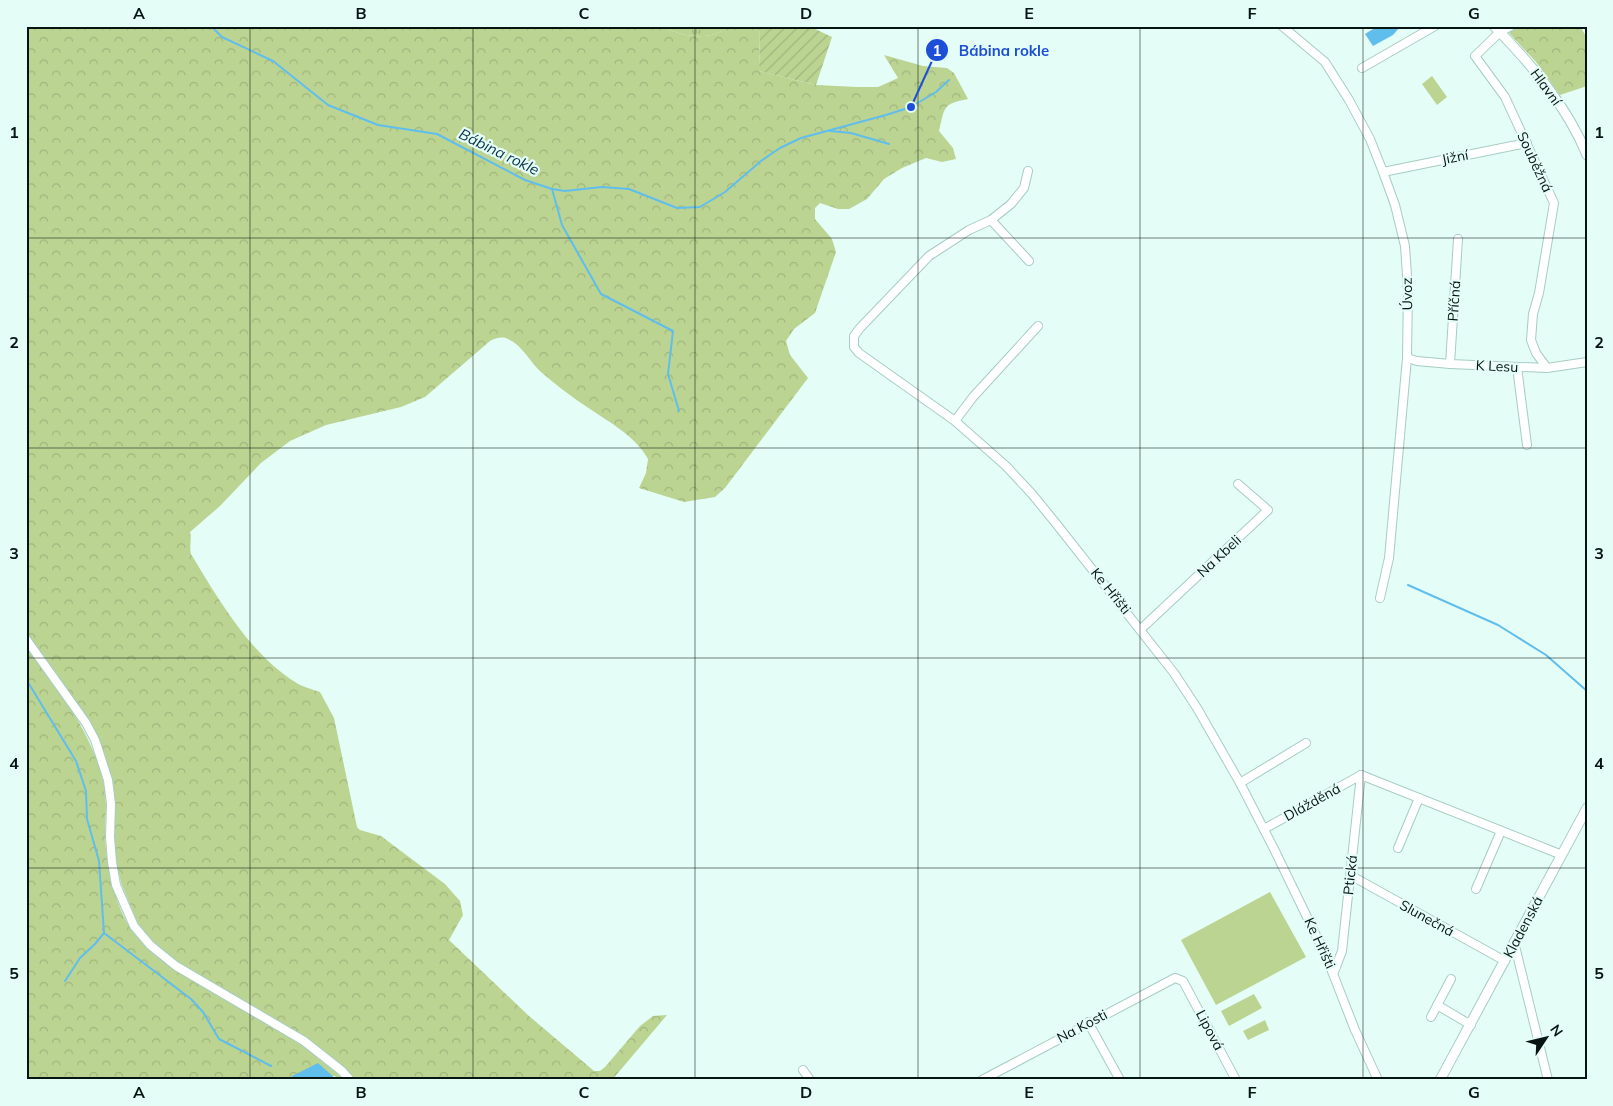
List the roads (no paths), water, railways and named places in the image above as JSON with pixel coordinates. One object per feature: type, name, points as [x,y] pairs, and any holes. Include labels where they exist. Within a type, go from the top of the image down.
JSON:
[{"type":"main road","name":"Hlavní","points":[[1497,29],[1546,86],[1577,132],[1587,155]]},
{"type":"main road","name":"Kladenská","points":[[1440,1080],[1587,808]]},
{"type":"street","name":"Úvoz","points":[[1282,26],[1325,62],[1357,114],[1370,139],[1383,172],[1395,205],[1405,246],[1408,290],[1406,358],[1389,558],[1380,598]]},
{"type":"street","points":[[1362,68],[1435,26]]},
{"type":"street","points":[[1497,29],[1511,26]]},
{"type":"street","name":"Souběžná","points":[[1497,29],[1476,56],[1502,92],[1554,203],[1531,340],[1536,353],[1547,368]]},
{"type":"street","name":"Jižní","points":[[1383,172],[1527,143]]},
{"type":"street","name":"Ke Hřišti","points":[[1028,171],[1024,188],[1018,196],[991,220],[954,239],[929,256],[860,328],[854,336],[854,347],[860,354],[955,422],[1006,466],[1032,494],[1174,673],[1197,708],[1240,783],[1307,914],[1334,972],[1355,1030],[1378,1080]]},
{"type":"street","points":[[991,220],[1029,261]]},
{"type":"street","name":"Příčná","points":[[1450,364],[1458,239]]},
{"type":"street","points":[[955,422],[973,397],[1038,326]]},
{"type":"street","name":"K Lesu","points":[[1406,358],[1450,364],[1547,368],[1587,362]]},
{"type":"street","points":[[1517,366],[1527,445]]},
{"type":"street","name":"Na Kbeli","points":[[1140,629],[1268,510],[1238,484]]},
{"type":"street","points":[[26,639],[86,723],[94,740],[108,780],[111,804],[110,837],[116,885],[134,926],[150,945],[170,962],[304,1041],[335,1065],[350,1080]]},
{"type":"street","points":[[1240,783],[1306,744]]},
{"type":"street","points":[[1361,776],[1562,856]]},
{"type":"street","name":"Dlážděná","points":[[1264,829],[1361,776]]},
{"type":"street","name":"Ptická","points":[[1334,972],[1342,951],[1361,776]]},
{"type":"street","points":[[1398,848],[1419,798]]},
{"type":"street","points":[[1476,889],[1501,831]]},
{"type":"street","name":"Slunečná","points":[[1350,875],[1505,961]]},
{"type":"street","points":[[1514,942],[1548,1080]]},
{"type":"street","name":"Na Kosti","points":[[982,1080],[1168,980],[1180,978],[1183,980]]},
{"type":"street","points":[[1431,1017],[1451,979]]},
{"type":"street","name":"Lipová","points":[[1183,980],[1236,1080]]},
{"type":"street","points":[[1437,1005],[1471,1025]]},
{"type":"street","points":[[1088,1022],[1120,1080]]},
{"type":"street","points":[[803,1070],[810,1080]]},
{"type":"water","points":[[1378,26],[1398,26],[1399,28],[1393,35],[1373,46],[1365,34]]},
{"type":"water","points":[[318,1063],[337,1080],[290,1080],[292,1076]]},
{"type":"waterway","name":"Bábina rokle","points":[[211,26],[222,37],[273,61],[328,105],[378,125],[437,134],[525,180],[552,189],[565,191],[602,187],[629,189],[677,208],[700,207],[725,192],[761,161],[780,148],[801,138],[911,107],[936,92],[949,80]]},
{"type":"waterway","points":[[830,131],[851,133],[889,144]]},
{"type":"waterway","points":[[552,189],[562,225],[601,294],[673,331],[668,374],[679,411]]},
{"type":"waterway","points":[[1408,585],[1498,625],[1546,655],[1587,691]]},
{"type":"waterway","points":[[26,679],[76,761],[86,791],[87,819],[99,861],[104,933],[191,999],[203,1012],[219,1039],[271,1066]]},
{"type":"waterway","points":[[65,981],[80,958],[104,933]]},
{"type":"place","name":"Bábina rokle","points":[[911,107]]}]
